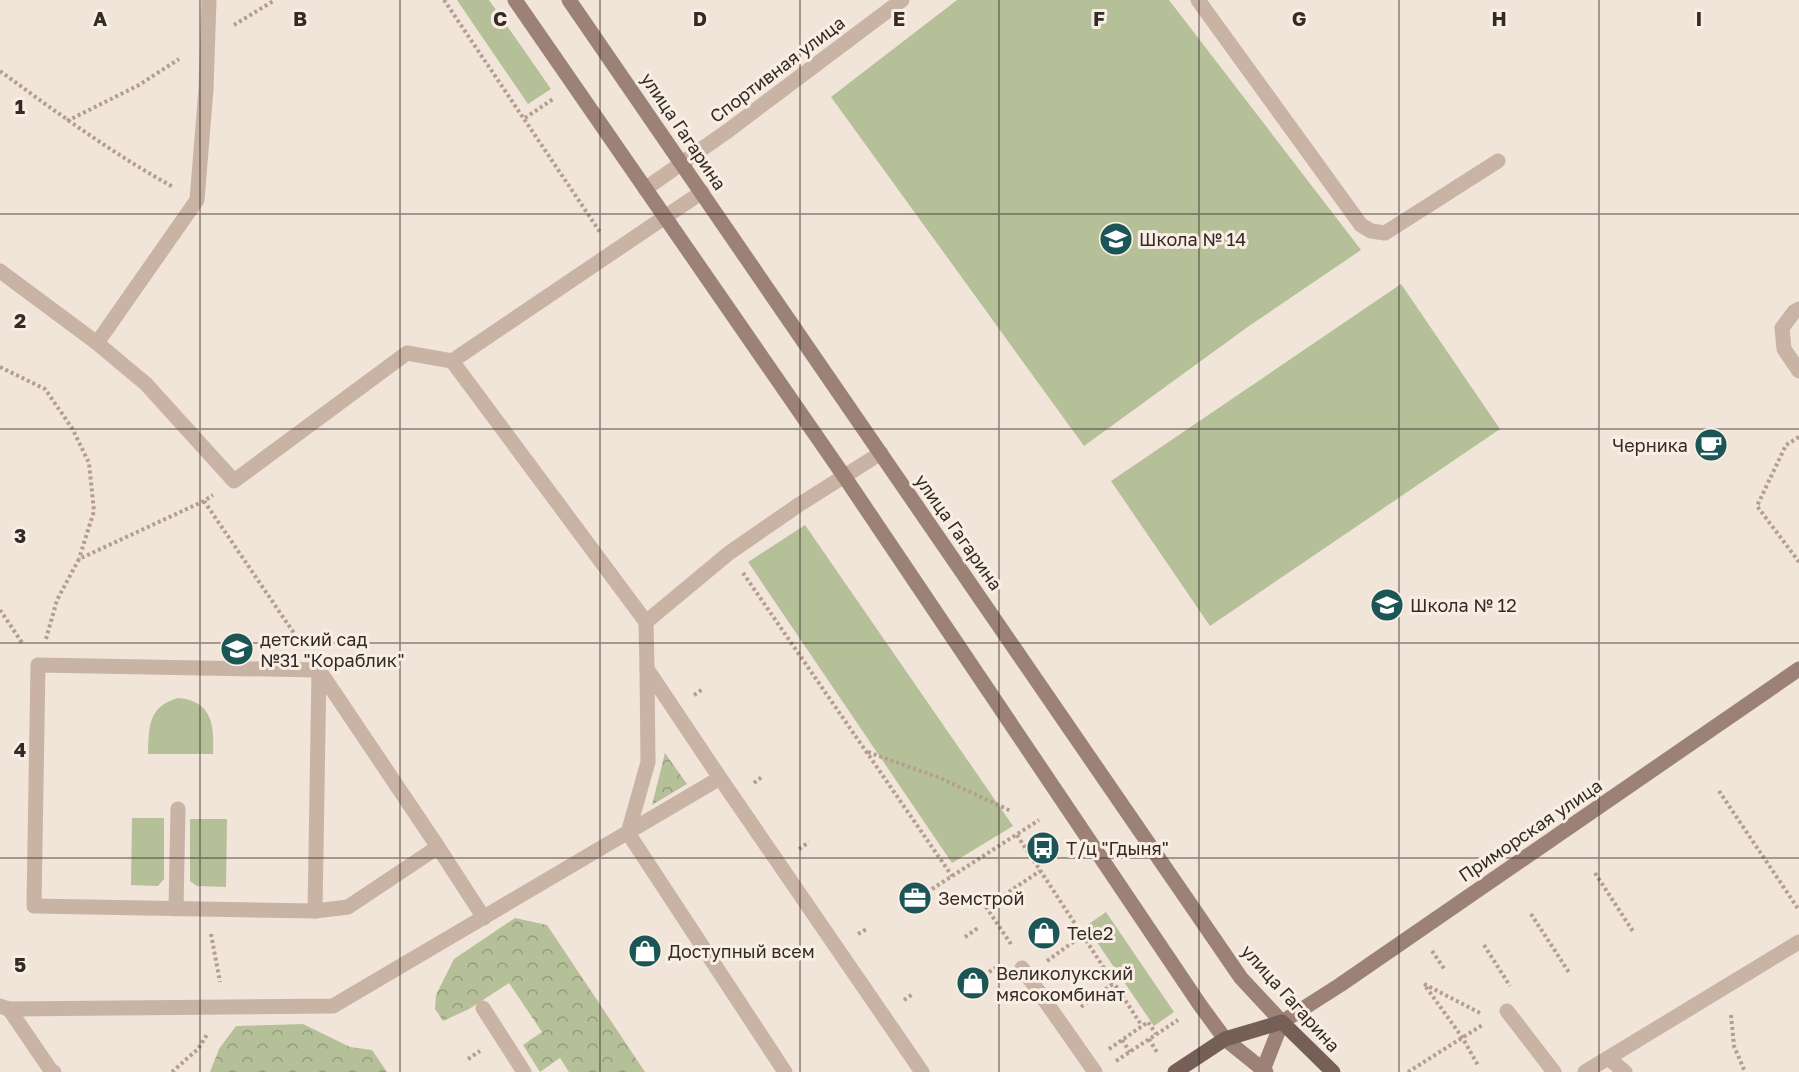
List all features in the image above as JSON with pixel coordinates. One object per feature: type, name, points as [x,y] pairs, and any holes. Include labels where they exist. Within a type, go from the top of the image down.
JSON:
[{"type":"main road","points":[[515,0],[844,476],[1225,1039],[1263,1072],[1282,1022]]},
{"type":"main road","name":"улица Гагарина","points":[[569,0],[1241,978],[1333,1072]]},
{"type":"main road","name":"Приморская улица","points":[[1175,1072],[1225,1039],[1282,1022],[1340,985],[1799,669]]},
{"type":"street","points":[[97,343],[197,200],[206,89],[209,0]]},
{"type":"street","name":"Спортивная улица","points":[[645,189],[729,130],[902,0]]},
{"type":"street","points":[[1198,0],[1361,225],[1371,231],[1385,233],[1498,161]]},
{"type":"street","points":[[452,361],[702,192]]},
{"type":"street","points":[[0,271],[97,343],[147,384],[234,481],[408,353],[452,361],[646,622],[648,762],[628,833],[784,1072]]},
{"type":"street","points":[[1799,309],[1782,328],[1784,349],[1799,371]]},
{"type":"street","points":[[646,622],[729,553],[881,453]]},
{"type":"street","points":[[319,670],[38,665],[34,906],[315,911],[348,907],[438,847]]},
{"type":"street","points":[[647,669],[922,1072]]},
{"type":"street","points":[[319,670],[484,918]]},
{"type":"street","points":[[315,911],[319,670]]},
{"type":"street","points":[[4,1008],[333,1006],[720,778]]},
{"type":"street","points":[[176,909],[178,809]]},
{"type":"street","points":[[1585,1072],[1799,942]]},
{"type":"street","points":[[1025,972],[1097,1067]]},
{"type":"street","points":[[4,1008],[52,1072]]},
{"type":"street","points":[[483,1008],[524,1072]]},
{"type":"street","points":[[1507,1011],[1554,1072]]},
{"type":"street","points":[[1608,1058],[1625,1072]]},
{"type":"path","points":[[67,121],[139,85],[275,0]]},
{"type":"path","points":[[444,0],[614,253]]},
{"type":"path","points":[[0,71],[67,121],[145,171],[197,200]]},
{"type":"path","points":[[524,118],[556,96]]},
{"type":"path","points":[[0,367],[45,389],[72,428],[89,463],[94,511],[79,559],[57,600],[38,665]]},
{"type":"path","points":[[1799,437],[1786,445],[1757,506],[1799,562]]},
{"type":"path","points":[[79,559],[204,501],[234,481]]},
{"type":"path","points":[[204,501],[319,670]]},
{"type":"path","points":[[729,553],[952,876]]},
{"type":"path","points":[[0,610],[38,665]]},
{"type":"path","points":[[867,752],[940,778],[1011,811]]},
{"type":"path","points":[[1719,791],[1799,910]]},
{"type":"path","points":[[932,889],[1039,820]]},
{"type":"path","points":[[1017,835],[1142,1026]]},
{"type":"path","points":[[798,850],[809,842]]},
{"type":"path","points":[[1040,871],[986,907],[1017,953],[1025,972],[1083,935]]},
{"type":"path","points":[[1595,873],[1634,933]]},
{"type":"path","points":[[172,1072],[198,1049],[225,1006],[207,909]]},
{"type":"path","points":[[1531,914],[1570,974]]},
{"type":"path","points":[[860,933],[868,928]]},
{"type":"path","points":[[965,937],[978,928]]},
{"type":"path","points":[[1484,945],[1519,1001],[1507,1011]]},
{"type":"path","points":[[1734,981],[1731,1016],[1734,1046],[1745,1072]]},
{"type":"path","points":[[1061,1022],[1114,983]]},
{"type":"path","points":[[1408,1072],[1462,1037],[1491,1019],[1424,984],[1462,1037],[1479,1067]]},
{"type":"path","points":[[908,997],[913,994]]},
{"type":"path","points":[[1097,1067],[1130,1052],[1178,1020]]},
{"type":"path","points":[[1097,1067],[1122,1041],[1148,1022],[1156,1034]]},
{"type":"path","points":[[1149,1039],[1162,1061]]},
{"type":"path","points":[[1122,1041],[1130,1052]]},
{"type":"green space","points":[[457,0],[489,0],[551,89],[528,104]]},
{"type":"green space","points":[[957,0],[1169,0],[1361,250],[1249,326],[1084,446],[831,97]]},
{"type":"green space","points":[[1401,284],[1500,429],[1210,626],[1111,481]]},
{"type":"green space","points":[[805,525],[1013,826],[952,863],[748,562]]},
{"type":"green space","points":[[178,698],[190,700],[205,710],[212,725],[213,754],[148,754],[152,719],[161,707]]},
{"type":"green space","points":[[665,753],[687,784],[652,805]]},
{"type":"green space","points":[[132,818],[164,818],[164,879],[158,886],[131,885]]},
{"type":"green space","points":[[190,819],[227,819],[226,887],[197,886],[190,881]]},
{"type":"green space","points":[[1106,912],[1174,1012],[1154,1026],[1086,926]]},
{"type":"green space","points":[[515,918],[547,925],[645,1072],[569,1072],[560,1058],[540,1072],[523,1045],[542,1032],[509,983],[469,1009],[443,1021],[435,1009],[436,995],[454,959]]},
{"type":"green space","points":[[303,1024],[350,1047],[372,1050],[387,1072],[210,1072],[219,1049],[236,1026]]},
{"type":"place","name":"Школа № 14","points":[[1116,239]]},
{"type":"place","name":"Черника","points":[[1711,445]]},
{"type":"place","name":"Школа № 12","points":[[1387,605]]},
{"type":"place","name":"детский сад №31 \"Кораблик\"","points":[[237,649]]},
{"type":"place","name":"Т/ц \"Гдыня\"","points":[[1043,848]]},
{"type":"place","name":"Земстрой","points":[[915,898]]},
{"type":"place","name":"Tele2","points":[[1044,933]]},
{"type":"place","name":"Доступный всем","points":[[645,951]]},
{"type":"place","name":"Великолукский мясокомбинат","points":[[973,983]]}]
